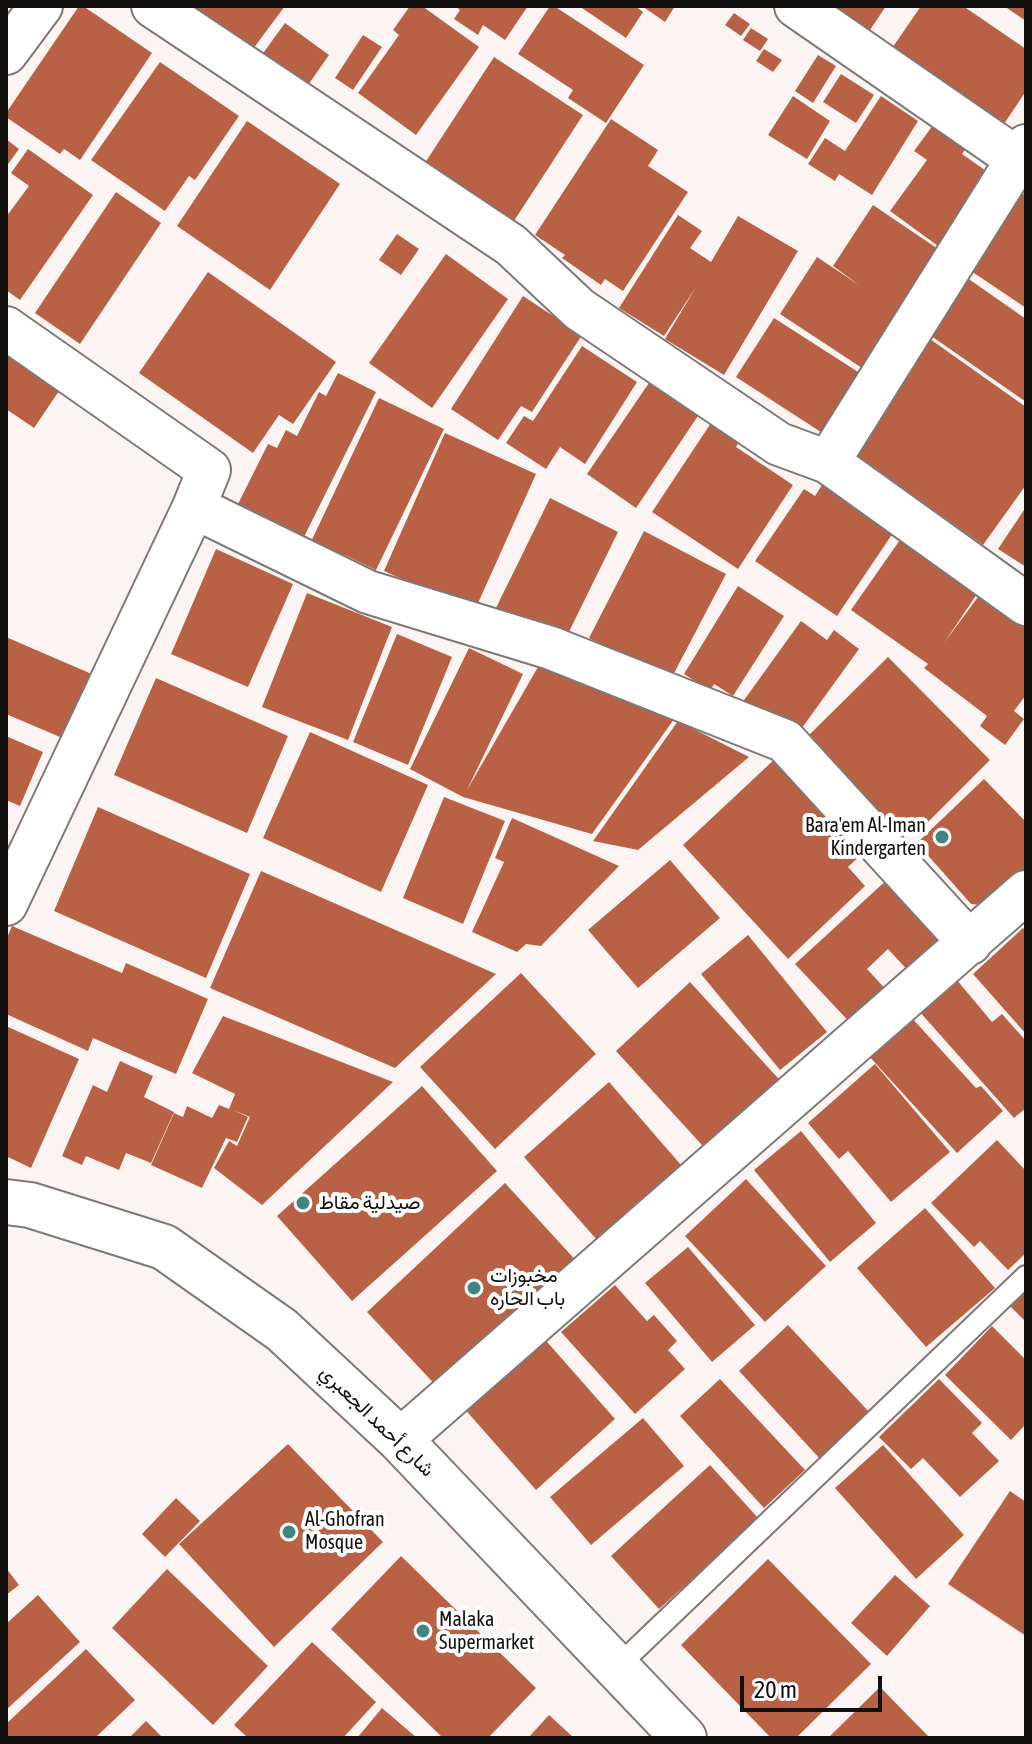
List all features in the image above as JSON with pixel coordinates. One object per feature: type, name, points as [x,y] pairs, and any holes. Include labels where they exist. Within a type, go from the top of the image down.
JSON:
[{"type":"street","points":[[6,53],[41,6]]},
{"type":"street","points":[[153,6],[511,245],[579,309],[779,444],[828,462],[1026,604]]},
{"type":"street","points":[[796,6],[1023,156],[828,462]]},
{"type":"street","points":[[6,328],[209,470],[6,904]]},
{"type":"street","points":[[194,507],[368,592],[551,648],[785,741],[970,943]]},
{"type":"street","points":[[400,1440],[1026,892]]},
{"type":"street","name":"شارع أحمد الجعبري","points":[[6,1202],[30,1205],[164,1247],[282,1330],[400,1440],[684,1738]]},
{"type":"lane","points":[[616,1668],[1026,1276]]},
{"type":"building","points":[[79,6],[152,53],[80,160],[64,149],[60,154],[6,117]]},
{"type":"building","points":[[187,6],[285,6],[250,53]]},
{"type":"building","points":[[410,6],[422,6],[479,47],[416,135],[358,93],[399,35],[393,30]]},
{"type":"building","points":[[455,6],[528,6],[505,40],[483,25],[478,35],[454,19],[460,10]]},
{"type":"building","points":[[550,6],[644,65],[606,123],[568,98],[573,90],[518,54]]},
{"type":"building","points":[[579,6],[635,6],[643,12],[626,38]]},
{"type":"building","points":[[642,6],[675,6],[665,22]]},
{"type":"building","points":[[809,6],[886,6],[862,42]]},
{"type":"building","points":[[921,6],[963,6],[1026,49],[1026,91],[998,133],[886,57]]},
{"type":"building","points":[[1004,6],[1026,6],[1026,21]]},
{"type":"building","points":[[734,13],[750,24],[741,36],[725,25]]},
{"type":"building","points":[[285,23],[329,55],[306,88],[261,56]]},
{"type":"building","points":[[751,28],[768,39],[760,51],[743,40]]},
{"type":"building","points":[[363,35],[382,47],[353,90],[335,78]]},
{"type":"building","points":[[764,49],[782,60],[773,72],[756,61]]},
{"type":"building","points":[[818,55],[836,66],[813,103],[795,91]]},
{"type":"building","points":[[494,57],[583,115],[512,224],[423,166]]},
{"type":"building","points":[[160,62],[239,116],[195,180],[189,176],[165,211],[91,160]]},
{"type":"building","points":[[841,74],[874,95],[856,123],[823,102]]},
{"type":"building","points":[[793,96],[830,121],[807,159],[768,135]]},
{"type":"building","points":[[881,96],[918,121],[872,195],[839,174],[835,181],[808,164],[825,138],[845,151]]},
{"type":"building","points":[[611,119],[658,150],[648,166],[688,192],[623,291],[605,279],[601,285],[535,235]]},
{"type":"building","points":[[247,121],[340,184],[270,290],[177,226]]},
{"type":"building","points":[[936,121],[969,144],[962,154],[992,175],[945,251],[890,211],[927,160],[914,151]]},
{"type":"building","points":[[6,139],[19,149],[6,167]]},
{"type":"building","points":[[28,149],[93,195],[20,300],[6,290],[6,217],[29,186],[11,173]]},
{"type":"building","points":[[1016,189],[1026,196],[1026,308],[965,267]]},
{"type":"building","points":[[116,192],[161,223],[80,344],[35,313]]},
{"type":"building","points":[[873,205],[944,253],[868,372],[780,314],[817,257],[859,285],[833,266]]},
{"type":"building","points":[[678,215],[702,231],[690,248],[711,262],[738,216],[798,251],[724,375],[665,339],[696,287],[664,336],[619,308]]},
{"type":"building","points":[[397,234],[419,249],[401,275],[379,260]]},
{"type":"building","points":[[446,254],[508,299],[432,408],[369,363]]},
{"type":"building","points":[[208,272],[336,362],[293,424],[279,415],[253,453],[139,373]]},
{"type":"building","points":[[963,275],[1026,319],[1026,402],[924,331]]},
{"type":"building","points":[[523,296],[582,335],[532,412],[521,406],[498,440],[451,409]]},
{"type":"building","points":[[774,318],[866,377],[827,436],[736,377]]},
{"type":"building","points":[[930,339],[1026,407],[1026,485],[983,545],[851,451]]},
{"type":"building","points":[[582,346],[637,382],[585,464],[560,447],[546,469],[506,443],[524,416],[533,421]]},
{"type":"building","points":[[6,350],[61,388],[34,428],[6,409]]},
{"type":"building","points":[[338,373],[376,392],[298,549],[232,516],[268,444],[277,448],[286,430],[297,436],[319,392],[326,396]]},
{"type":"building","points":[[651,380],[700,413],[636,508],[587,474]]},
{"type":"building","points":[[379,398],[444,429],[376,570],[345,555],[341,563],[308,548]]},
{"type":"building","points":[[713,420],[741,439],[736,447],[793,485],[738,569],[652,512]]},
{"type":"building","points":[[445,433],[536,474],[474,612],[384,571]]},
{"type":"building","points":[[824,482],[895,530],[837,616],[755,561],[804,489],[815,496]]},
{"type":"building","points":[[550,498],[618,532],[561,648],[493,614]]},
{"type":"building","points":[[1026,507],[1026,567],[998,549]]},
{"type":"building","points":[[644,531],[726,574],[672,677],[589,638]]},
{"type":"building","points":[[902,537],[979,591],[944,643],[989,582],[1026,610],[1026,695],[1014,711],[1024,719],[1005,745],[980,726],[987,716],[924,668],[928,664],[851,610]]},
{"type":"building","points":[[216,549],[293,584],[248,687],[171,654]]},
{"type":"building","points":[[738,586],[784,616],[733,696],[714,684],[710,691],[684,674]]},
{"type":"building","points":[[307,593],[392,627],[348,740],[262,707]]},
{"type":"building","points":[[801,621],[827,640],[834,630],[859,649],[799,732],[742,703]]},
{"type":"building","points":[[397,634],[452,657],[408,765],[353,742]]},
{"type":"building","points":[[6,637],[94,675],[67,740],[6,714]]},
{"type":"building","points":[[469,648],[523,674],[467,790],[542,660],[677,715],[592,834],[463,797],[410,769]]},
{"type":"building","points":[[888,657],[990,760],[919,831],[891,825],[805,739]]},
{"type":"building","points":[[156,678],[288,736],[247,833],[114,775]]},
{"type":"building","points":[[678,721],[749,757],[638,850],[593,841]]},
{"type":"building","points":[[310,732],[428,785],[381,892],[263,838]]},
{"type":"building","points":[[6,736],[43,752],[20,806],[6,800]]},
{"type":"building","points":[[777,757],[865,851],[848,867],[865,886],[788,959],[683,845]]},
{"type":"building","points":[[984,779],[1026,822],[1026,875],[994,906],[971,904],[917,843]]},
{"type":"building","points":[[444,797],[505,821],[463,924],[403,898]]},
{"type":"building","points":[[98,807],[250,874],[206,978],[54,911]]},
{"type":"building","points":[[512,818],[619,866],[541,946],[526,944],[517,952],[472,932],[504,862],[495,858]]},
{"type":"building","points":[[670,860],[720,918],[638,988],[588,930]]},
{"type":"building","points":[[261,871],[496,974],[395,1068],[210,988]]},
{"type":"building","points":[[890,877],[950,942],[913,976],[888,949],[867,969],[892,996],[856,1029],[795,964]]},
{"type":"building","points":[[12,926],[122,973],[126,963],[208,999],[176,1074],[93,1038],[88,1051],[6,1014],[6,940]]},
{"type":"building","points":[[1023,928],[1026,931],[1026,1034],[973,974]]},
{"type":"building","points":[[748,935],[827,1032],[780,1070],[701,974]]},
{"type":"building","points":[[521,973],[596,1054],[495,1149],[420,1067]]},
{"type":"building","points":[[956,979],[992,1022],[1002,1014],[1026,1041],[1026,1108],[1014,1118],[919,1011]]},
{"type":"building","points":[[690,982],[787,1088],[712,1156],[616,1051]]},
{"type":"building","points":[[223,1016],[393,1082],[262,1205],[214,1168],[229,1141],[237,1146],[250,1117],[233,1110],[248,1117],[237,1142],[226,1138],[202,1188],[151,1165],[174,1113],[183,1117],[187,1106],[212,1118],[219,1105],[229,1109],[235,1094],[192,1073]]},
{"type":"building","points":[[910,1016],[976,1088],[981,1086],[1003,1111],[957,1153],[868,1055]]},
{"type":"building","points":[[6,1026],[79,1059],[31,1168],[6,1156]]},
{"type":"building","points":[[120,1061],[153,1076],[144,1097],[174,1112],[151,1163],[126,1153],[119,1170],[86,1156],[82,1165],[62,1156],[93,1085],[107,1092]]},
{"type":"building","points":[[875,1064],[950,1152],[891,1202],[848,1151],[839,1159],[808,1123]]},
{"type":"building","points":[[609,1082],[681,1165],[597,1240],[524,1157]]},
{"type":"building","points":[[422,1086],[497,1171],[352,1301],[277,1216]]},
{"type":"building","points":[[801,1131],[876,1223],[830,1262],[754,1170]]},
{"type":"building","points":[[997,1140],[1026,1171],[1026,1253],[1008,1270],[980,1241],[974,1247],[931,1203]]},
{"type":"building","points":[[746,1179],[826,1266],[765,1322],[685,1236]]},
{"type":"building","name":"مخبوزات باب الحاره","points":[[505,1183],[580,1265],[443,1393],[367,1312]]},
{"type":"building","points":[[925,1208],[995,1288],[926,1347],[857,1268]]},
{"type":"building","points":[[688,1247],[755,1325],[712,1362],[645,1283]]},
{"type":"building","points":[[1026,1280],[1026,1322],[1005,1301]]},
{"type":"building","points":[[615,1285],[647,1321],[654,1315],[677,1341],[668,1350],[685,1369],[635,1414],[561,1332]]},
{"type":"building","points":[[788,1325],[871,1414],[821,1460],[739,1371]]},
{"type":"building","points":[[992,1326],[1026,1360],[1026,1424],[1011,1440],[945,1375]]},
{"type":"building","points":[[541,1335],[615,1419],[536,1490],[462,1406]]},
{"type":"building","points":[[720,1379],[805,1470],[764,1508],[680,1416]]},
{"type":"building","points":[[939,1379],[982,1423],[972,1433],[999,1461],[960,1497],[923,1458],[911,1469],[879,1437]]},
{"type":"building","points":[[643,1418],[684,1466],[591,1545],[550,1497]]},
{"type":"building","points":[[288,1444],[383,1542],[274,1647],[179,1544]]},
{"type":"building","points":[[883,1445],[964,1535],[916,1579],[835,1488]]},
{"type":"building","points":[[710,1465],[759,1519],[659,1609],[611,1556]]},
{"type":"building","points":[[1010,1491],[1026,1502],[1026,1636],[948,1584]]},
{"type":"building","points":[[176,1498],[200,1521],[165,1557],[142,1534]]},
{"type":"building","points":[[401,1556],[536,1688],[488,1738],[443,1738],[331,1629]]},
{"type":"building","points":[[768,1559],[871,1664],[796,1738],[771,1738],[681,1645]]},
{"type":"building","points":[[6,1568],[19,1585],[6,1595]]},
{"type":"building","points":[[167,1569],[268,1666],[213,1725],[112,1628]]},
{"type":"building","points":[[895,1575],[930,1606],[887,1656],[851,1623]]},
{"type":"building","points":[[38,1595],[80,1642],[6,1710],[6,1624]]},
{"type":"building","points":[[312,1642],[376,1702],[343,1738],[248,1738],[234,1725]]},
{"type":"building","points":[[86,1649],[135,1700],[95,1738],[6,1738],[6,1724]]},
{"type":"building","points":[[880,1687],[930,1738],[828,1738]]},
{"type":"building","points":[[382,1708],[417,1738],[357,1738]]},
{"type":"building","points":[[549,1715],[574,1738],[528,1738]]},
{"type":"building","points":[[146,1721],[163,1738],[129,1738]]},
{"type":"place","name":"Bara'em Al-Iman Kindergarten","points":[[942,837]]},
{"type":"place","name":"صيدلية مقاط","points":[[303,1203]]},
{"type":"place","name":"مخبوزات باب الحاره","points":[[474,1288]]},
{"type":"place","name":"Al-Ghofran Mosque","points":[[289,1532]]},
{"type":"place","name":"Malaka Supermarket","points":[[423,1631]]}]
